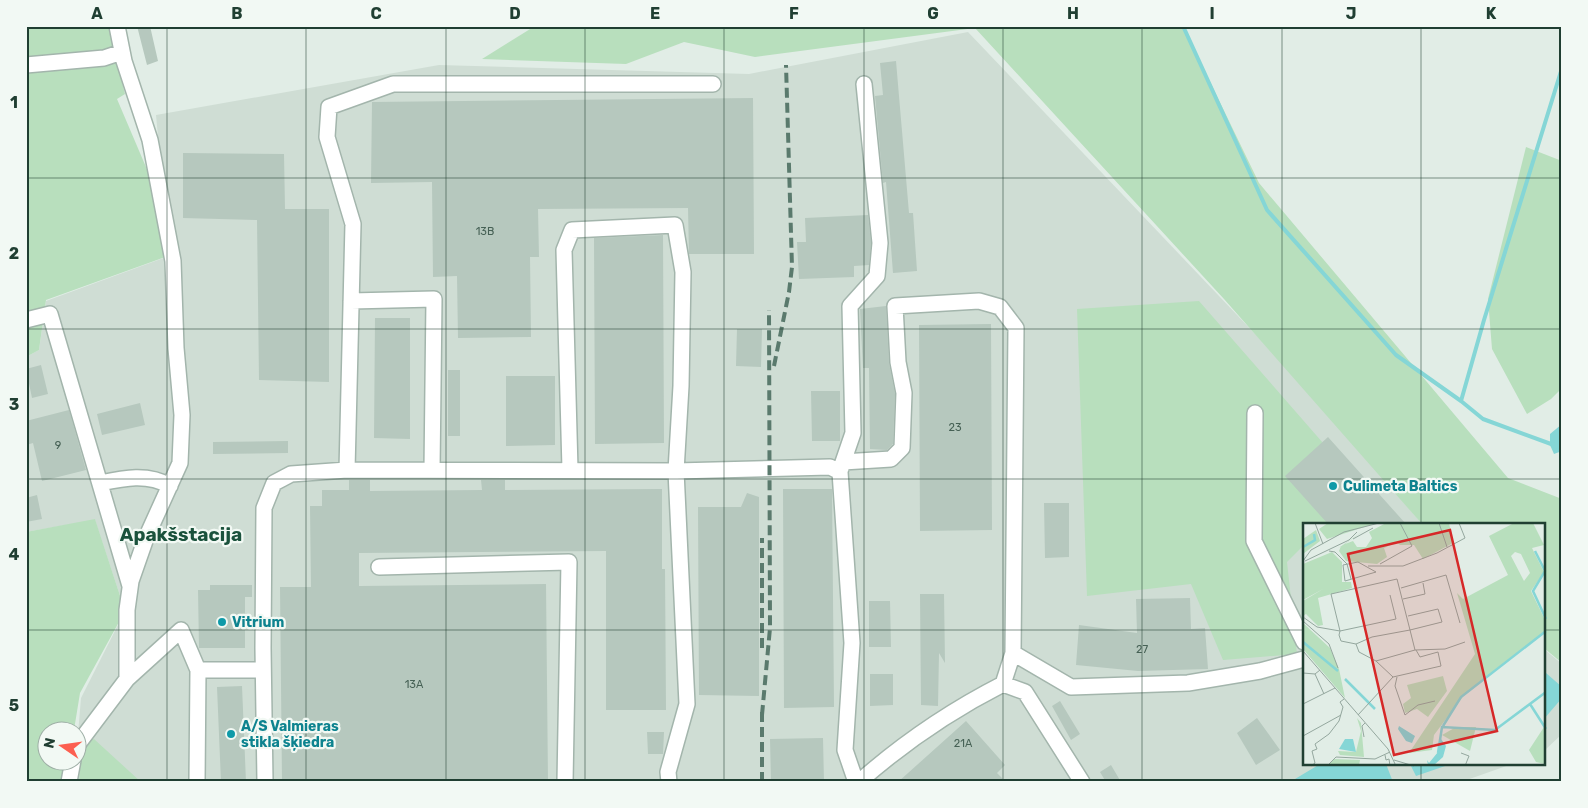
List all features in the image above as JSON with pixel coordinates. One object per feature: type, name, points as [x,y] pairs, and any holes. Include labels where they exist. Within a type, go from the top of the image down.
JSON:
[{"type":"lane","points":[[118,26],[122,52],[150,140],[173,261],[176,348],[182,415],[180,463],[146,538],[130,586],[126,631],[127,678]]},
{"type":"lane","points":[[26,65],[104,58],[122,52]]},
{"type":"lane","points":[[347,470],[354,224],[327,137],[329,107],[393,84],[712,84]]},
{"type":"lane","points":[[265,782],[263,670],[264,508],[274,483],[291,474],[347,470],[570,469],[676,471],[841,467],[891,459],[902,448],[904,393],[898,362],[895,306],[979,301],[1000,307],[1016,328],[1013,653],[1003,684],[969,701],[886,758],[857,782],[845,750],[852,643],[841,467],[853,433],[850,306],[876,276],[880,243],[864,84]]},
{"type":"lane","points":[[570,469],[564,250],[572,230],[675,225],[683,272],[681,386],[676,471],[687,704],[668,772],[669,782]]},
{"type":"lane","points":[[351,300],[434,299],[432,470]]},
{"type":"lane","points":[[26,320],[50,314],[130,586]]},
{"type":"lane","points":[[1255,413],[1254,542],[1303,640]]},
{"type":"lane","points":[[100,483],[127,478],[158,479],[170,486]]},
{"type":"lane","points":[[379,567],[569,562],[564,782]]},
{"type":"lane","points":[[88,731],[127,678],[181,630],[198,670],[197,782]]},
{"type":"lane","points":[[1013,653],[1071,687],[1188,683],[1260,671],[1303,659]]},
{"type":"lane","points":[[198,670],[263,670]]},
{"type":"lane","points":[[1003,684],[1025,692],[1082,782]]},
{"type":"shaded area","points":[[968,32],[1316,398],[1421,523],[1303,523],[1303,766],[1506,766],[1461,782],[74,782],[75,770],[88,770],[88,720],[79,720],[81,698],[125,611],[95,520],[26,532],[26,357],[39,350],[46,301],[169,256],[156,115],[439,65],[749,74]]},
{"type":"shaded area","points":[[1546,651],[1562,664],[1562,734],[1546,749]]},
{"type":"green space","points":[[26,26],[108,26],[125,94],[117,99],[160,200],[168,256],[46,300],[39,350],[26,357]]},
{"type":"green space","points":[[535,26],[1183,26],[1259,183],[1508,478],[1562,499],[1562,663],[1546,650],[1546,523],[1421,523],[1224,299],[975,28],[755,57],[684,42],[626,64],[482,59]]},
{"type":"green space","points":[[1526,147],[1562,161],[1562,388],[1551,399],[1527,414],[1492,349],[1488,299]]},
{"type":"green space","points":[[1199,301],[1364,490],[1328,523],[1303,523],[1303,546],[1287,562],[1297,654],[1223,660],[1191,584],[1087,596],[1077,309]]},
{"type":"green space","points":[[95,519],[125,611],[80,693],[76,720],[38,720],[38,770],[67,770],[65,782],[26,782],[26,532]]},
{"type":"green space","points":[[94,739],[141,782],[79,782],[80,770],[88,770],[88,742]]},
{"type":"water","points":[[1562,424],[1562,451],[1554,454],[1550,445],[1550,434]]},
{"type":"water","points":[[1546,673],[1562,687],[1562,698],[1546,717]]},
{"type":"water","points":[[1317,766],[1387,766],[1393,782],[1290,782]]},
{"type":"water","points":[[1411,766],[1445,766],[1416,776]]},
{"type":"building","points":[[137,26],[150,26],[158,61],[147,65]]},
{"type":"building","points":[[896,61],[909,213],[913,213],[917,271],[893,273],[886,182],[883,183],[875,96],[883,95],[880,63]]},
{"type":"building","points":[[753,98],[754,254],[689,254],[688,208],[538,209],[539,257],[530,257],[531,337],[458,338],[457,276],[433,277],[432,182],[371,183],[372,102]]},
{"type":"building","points":[[183,153],[284,154],[285,209],[329,209],[329,382],[259,380],[257,220],[183,218]]},
{"type":"building","points":[[868,215],[871,243],[869,265],[854,266],[854,277],[799,279],[797,242],[806,242],[805,218]]},
{"type":"building","points":[[663,235],[664,443],[595,444],[594,238]]},
{"type":"building","points":[[886,306],[889,363],[895,394],[893,444],[887,450],[870,449],[869,368],[863,368],[860,309]]},
{"type":"building","points":[[375,318],[410,318],[410,439],[374,438]]},
{"type":"building","points":[[991,324],[992,530],[920,531],[919,325]]},
{"type":"building","points":[[737,329],[762,329],[761,367],[736,366]]},
{"type":"building","points":[[41,365],[48,394],[32,398],[26,369]]},
{"type":"building","points":[[448,370],[460,370],[460,436],[448,436]]},
{"type":"building","points":[[506,376],[555,376],[555,445],[506,446]]},
{"type":"building","points":[[811,391],[840,391],[840,441],[812,441]]},
{"type":"building","points":[[140,403],[145,425],[102,435],[97,414]]},
{"type":"building","points":[[69,410],[86,470],[42,481],[33,443],[26,445],[26,421]]},
{"type":"building","name":"Culimeta Baltics","points":[[1328,437],[1405,523],[1327,523],[1285,476]]},
{"type":"building","points":[[288,441],[288,453],[213,454],[213,442]]},
{"type":"building","points":[[349,480],[370,480],[370,491],[482,490],[481,480],[505,480],[505,490],[662,489],[662,569],[665,569],[666,710],[606,710],[606,551],[359,553],[359,586],[546,584],[548,782],[282,782],[280,587],[311,587],[310,506],[322,506],[322,490],[349,490]]},
{"type":"building","points":[[783,489],[832,489],[834,707],[784,708]]},
{"type":"building","points":[[747,493],[759,497],[759,696],[699,695],[698,507],[741,507]]},
{"type":"building","points":[[37,495],[42,519],[26,522],[26,498]]},
{"type":"building","points":[[1044,503],[1069,503],[1069,557],[1045,558]]},
{"type":"building","name":"Vitrium","points":[[210,585],[252,585],[252,597],[245,597],[245,648],[199,648],[198,590],[210,590]]},
{"type":"building","points":[[920,594],[944,594],[945,663],[939,653],[938,706],[921,705]]},
{"type":"building","points":[[1190,598],[1191,629],[1205,628],[1208,669],[1138,671],[1076,665],[1079,625],[1137,633],[1136,599]]},
{"type":"building","points":[[869,601],[890,601],[891,647],[869,647]]},
{"type":"building","points":[[870,674],[893,674],[893,705],[870,706]]},
{"type":"building","name":"A/S Valmieras stikla šķiedra","points":[[242,686],[246,782],[221,782],[217,687]]},
{"type":"building","points":[[1060,701],[1080,734],[1071,740],[1052,706]]},
{"type":"building","points":[[1257,718],[1280,750],[1256,765],[1237,733]]},
{"type":"building","points":[[966,721],[1005,765],[997,773],[1006,782],[898,782]]},
{"type":"building","points":[[647,732],[664,732],[663,754],[648,754]]},
{"type":"building","points":[[823,738],[824,782],[771,782],[770,739]]},
{"type":"building","points":[[1111,765],[1121,782],[1106,782],[1100,772]]},
{"type":"waterway","points":[[1183,26],[1267,210],[1396,355],[1461,401]]},
{"type":"waterway","points":[[1562,68],[1484,320],[1461,401],[1483,419],[1562,448]]},
{"type":"railway","points":[[774,366],[789,292],[792,267],[786,65]]},
{"type":"railway","points":[[762,715],[770,628],[769,310]]},
{"type":"railway","points":[[762,538],[762,648]]},
{"type":"railway","points":[[762,708],[762,782]]},
{"type":"place","name":"Culimeta Baltics","points":[[1333,486]]},
{"type":"place","name":"Vitrium","points":[[222,622]]},
{"type":"place","name":"A/S Valmieras stikla šķiedra","points":[[231,734]]},
{"type":"district","name":"Apakšstacija","points":[[181,534]]}]
